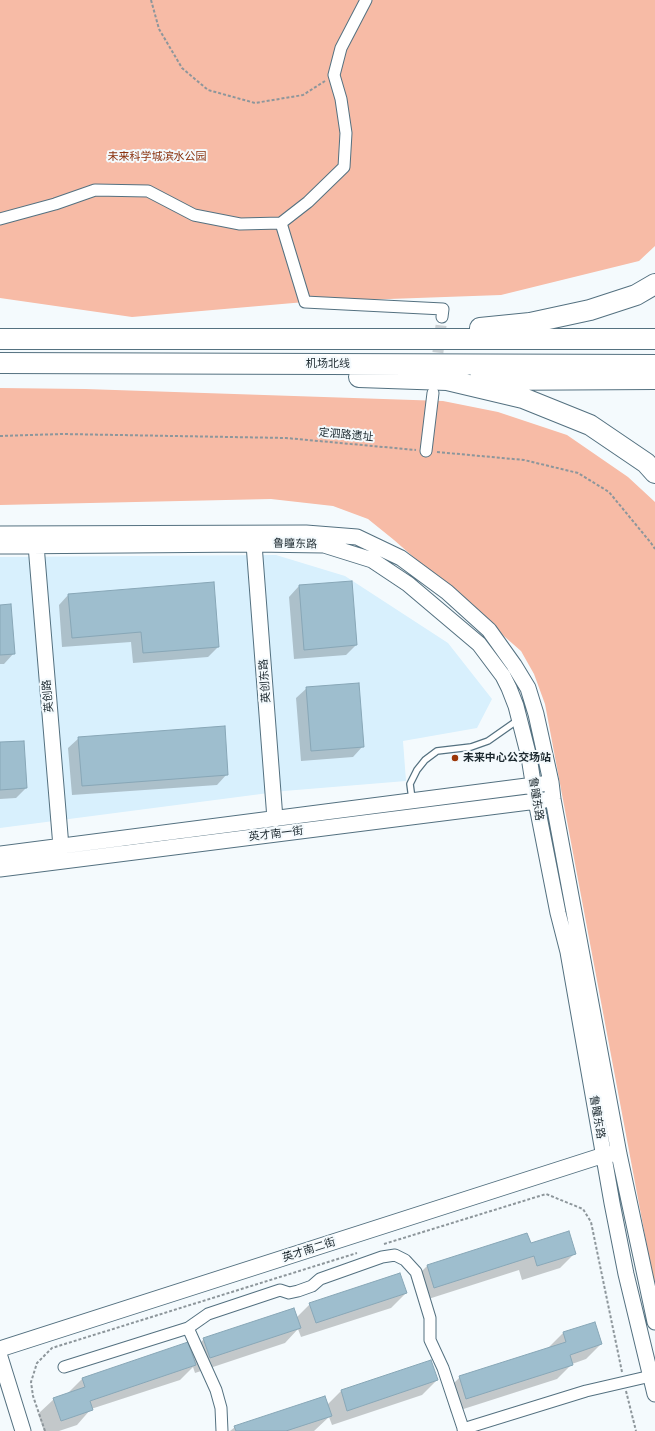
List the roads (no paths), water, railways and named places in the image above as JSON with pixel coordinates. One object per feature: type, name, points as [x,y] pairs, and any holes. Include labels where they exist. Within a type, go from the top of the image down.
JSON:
[{"type":"highway","points":[[357,339],[530,323],[590,310],[636,295],[655,284]]},
{"type":"highway","points":[[0,340],[655,339]]},
{"type":"highway","name":"机场北线","points":[[0,363],[655,365]]},
{"type":"highway","points":[[149,363],[329,376],[447,380],[655,379]]},
{"type":"highway","points":[[447,380],[523,398],[590,425],[646,463],[655,473]]},
{"type":"main road","name":"鲁瞳东路","points":[[0,534],[306,533],[358,536],[401,558],[447,592],[489,630],[514,665],[528,688],[536,714],[551,782],[611,1154],[626,1274],[655,1394]]},
{"type":"main road","name":"鲁瞳东路","points":[[0,546],[254,544],[324,545],[372,560],[408,584],[479,644],[503,676],[520,718],[529,757],[558,913],[568,952],[611,1154],[655,1322]]},
{"type":"main road","name":"英创东路","points":[[254,544],[275,819]]},
{"type":"main road","name":"英创路","points":[[36,545],[61,847]]},
{"type":"main road","name":"英才南一街","points":[[0,854],[534,786],[551,782]]},
{"type":"main road","name":"英才南一街","points":[[0,869],[553,799]]},
{"type":"main road","name":"英才南二街","points":[[0,1349],[611,1154]]},
{"type":"main road","points":[[0,1357],[23,1431]]},
{"type":"street","points":[[0,219],[55,204],[95,190],[148,192],[194,215],[240,224],[281,222],[308,202],[344,167],[346,133],[334,75],[341,48],[366,0]]},
{"type":"street","points":[[281,222],[305,302],[443,309],[442,317]]},
{"type":"street","points":[[426,451],[433,393]]},
{"type":"street","points":[[64,1367],[188,1328],[208,1314],[280,1290],[289,1293],[298,1291],[312,1286],[320,1279],[382,1257],[395,1255],[405,1260],[416,1272],[430,1318],[430,1340],[443,1368],[464,1430],[586,1391],[651,1376]]},
{"type":"street","points":[[188,1328],[216,1390],[221,1408],[222,1431]]},
{"type":"lane","points":[[413,801],[410,784],[417,770],[425,760],[437,751],[471,747],[488,741],[520,718]]},
{"type":"tunnel","points":[[436,369],[442,317]]},
{"type":"place","name":"未来中心公交场站","points":[[455,758]]},
{"type":"park label","name":"未来科学城滨水公园","points":[[157,157]]}]
